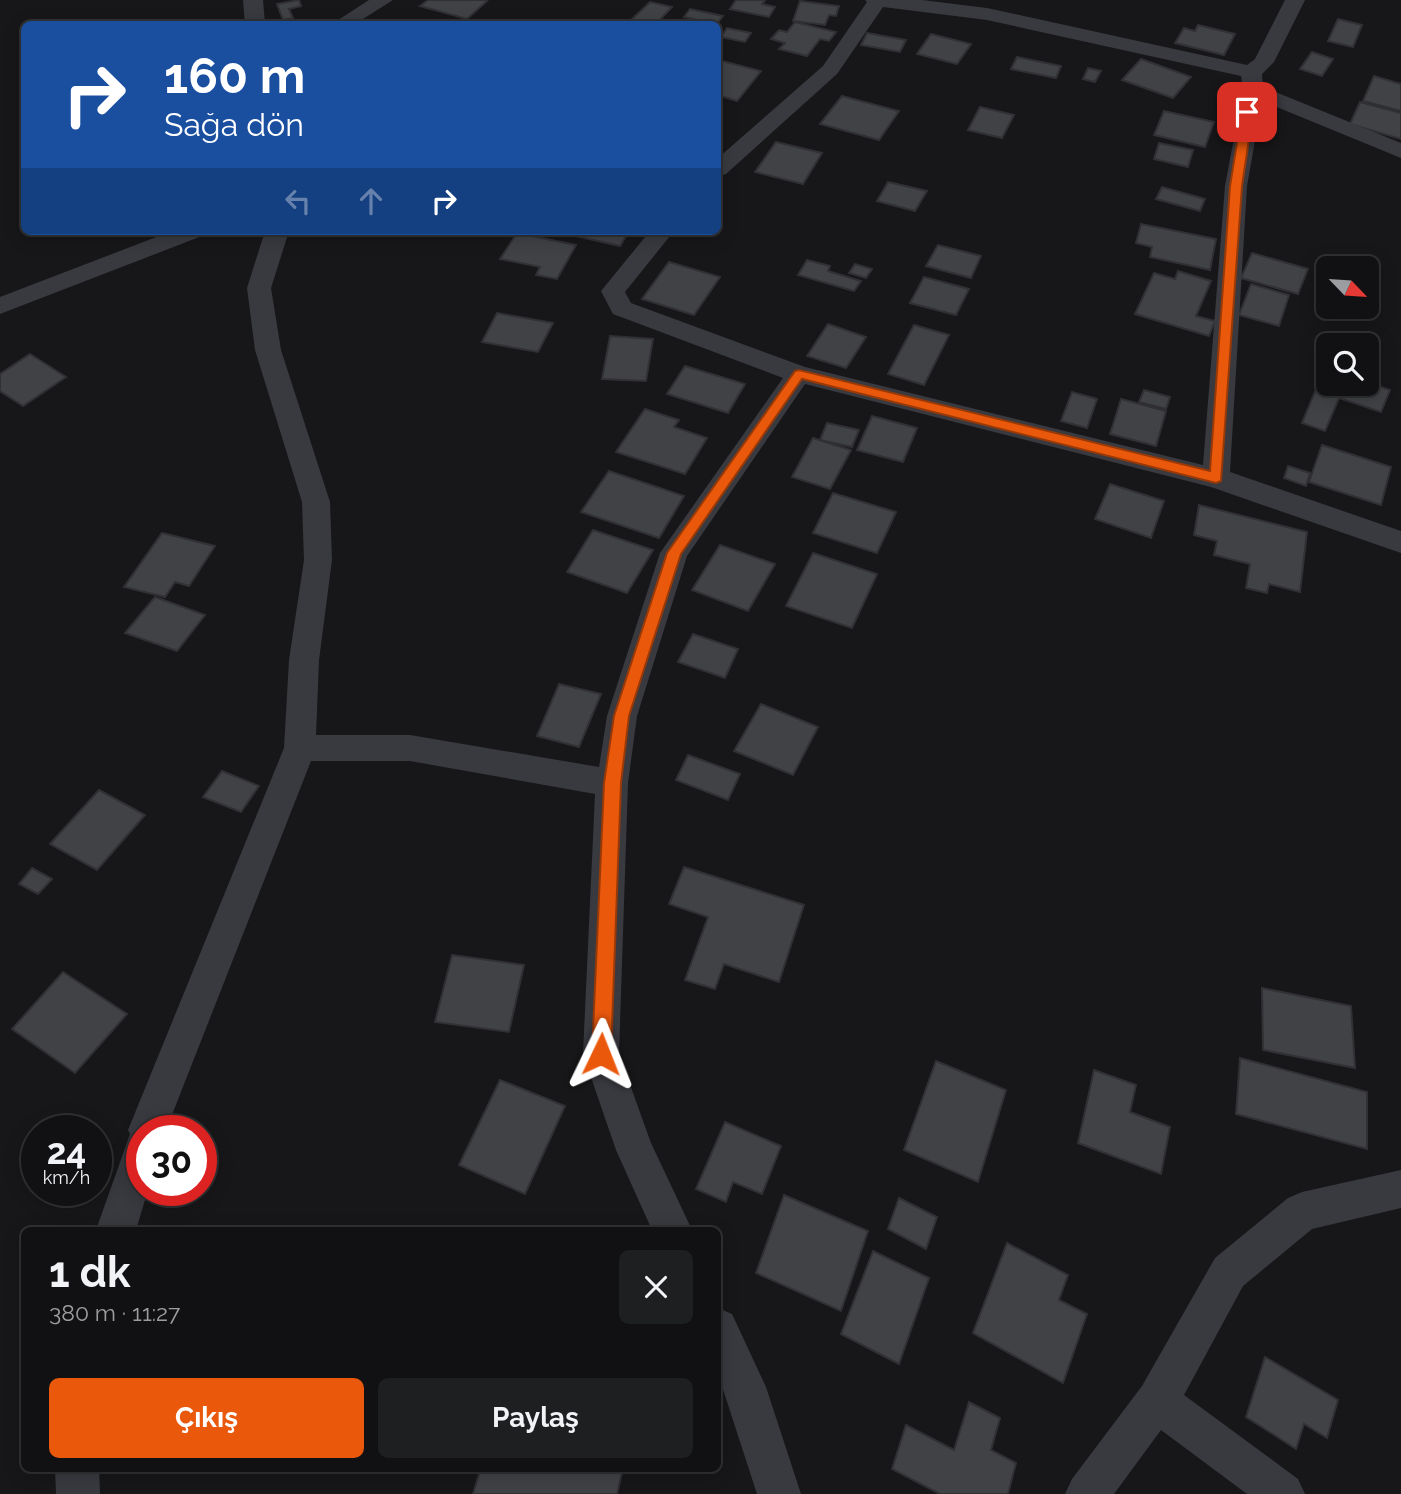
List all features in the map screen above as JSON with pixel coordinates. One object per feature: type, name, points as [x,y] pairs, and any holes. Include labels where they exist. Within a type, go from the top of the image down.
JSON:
[{"type":"street","points":[[253,0],[255,21]]},
{"type":"street","points":[[347,21],[383,0]]},
{"type":"street","points":[[721,166],[830,70],[877,0],[987,14],[1252,81],[1401,151]]},
{"type":"street","points":[[1216,478],[1236,186],[1252,81],[1295,0]]},
{"type":"street","points":[[0,306],[184,235]]},
{"type":"street","points":[[153,1115],[300,748],[304,660],[318,560],[316,502],[268,350],[259,288],[276,235]]},
{"type":"street","points":[[659,235],[612,291],[622,308],[799,374],[1216,478],[1401,542]]},
{"type":"street","points":[[671,1227],[635,1150],[601,1054],[612,783],[622,716],[674,553],[799,374]]},
{"type":"street","points":[[300,748],[410,748],[612,783]]},
{"type":"street","points":[[1087,1494],[1157,1401],[1229,1272],[1302,1212],[1401,1189]]},
{"type":"street","points":[[117,1227],[126,1198]]},
{"type":"street","points":[[721,1335],[745,1387],[779,1494]]},
{"type":"street","points":[[1157,1401],[1283,1494]]},
{"type":"street","points":[[76,1472],[78,1494]]},
{"type":"building","points":[[299,0],[301,6],[289,9],[293,18],[283,20],[277,4]]},
{"type":"building","points":[[428,0],[487,1],[467,19],[420,6]]},
{"type":"building","points":[[736,0],[765,0],[762,4],[775,7],[769,17],[730,9]]},
{"type":"building","points":[[800,1],[839,6],[836,16],[829,15],[825,25],[793,21]]},
{"type":"building","points":[[650,2],[672,7],[659,21],[630,21]]},
{"type":"building","points":[[690,9],[723,16],[719,21],[684,17]]},
{"type":"building","points":[[1338,19],[1362,25],[1353,47],[1328,41]]},
{"type":"building","points":[[795,22],[836,32],[829,41],[820,39],[807,56],[779,49],[785,43],[771,39],[779,30],[787,32]]},
{"type":"building","points":[[1198,25],[1235,34],[1224,55],[1175,43],[1184,28],[1195,31]]},
{"type":"building","points":[[727,28],[751,33],[745,42],[721,37]]},
{"type":"building","points":[[867,33],[906,40],[900,52],[861,45]]},
{"type":"building","points":[[931,34],[971,44],[957,64],[917,54]]},
{"type":"building","points":[[1312,52],[1333,59],[1322,76],[1300,69]]},
{"type":"building","points":[[1017,57],[1061,66],[1056,78],[1011,69]]},
{"type":"building","points":[[1141,59],[1191,77],[1173,98],[1122,80]]},
{"type":"building","points":[[721,62],[761,71],[737,101],[721,96]]},
{"type":"building","points":[[1088,68],[1101,71],[1095,82],[1083,79]]},
{"type":"building","points":[[1374,76],[1401,84],[1401,111],[1363,101]]},
{"type":"building","points":[[842,96],[899,111],[879,140],[820,124]]},
{"type":"building","points":[[1360,102],[1401,113],[1401,139],[1350,124]]},
{"type":"building","points":[[980,107],[1014,115],[1002,138],[968,130]]},
{"type":"building","points":[[1164,111],[1214,122],[1205,147],[1154,135]]},
{"type":"building","points":[[776,142],[822,153],[803,184],[755,172]]},
{"type":"building","points":[[1159,143],[1193,150],[1188,167],[1154,159]]},
{"type":"building","points":[[888,182],[927,191],[915,211],[877,201]]},
{"type":"building","points":[[1162,187],[1205,199],[1200,211],[1156,199]]},
{"type":"building","points":[[1141,224],[1216,239],[1210,270],[1150,257],[1152,247],[1136,243]]},
{"type":"building","points":[[516,235],[576,245],[557,279],[536,275],[540,267],[500,259]]},
{"type":"building","points":[[572,235],[627,235],[620,246]]},
{"type":"building","points":[[938,245],[981,256],[971,278],[926,266]]},
{"type":"building","points":[[1252,253],[1308,269],[1298,294],[1241,278]]},
{"type":"building","points":[[807,260],[830,266],[828,271],[861,281],[854,291],[798,275]]},
{"type":"building","points":[[669,262],[720,277],[694,315],[642,299]]},
{"type":"building","points":[[855,264],[872,269],[866,278],[849,273]]},
{"type":"building","points":[[1178,271],[1211,281],[1196,316],[1215,321],[1209,336],[1135,314],[1154,273],[1175,279]]},
{"type":"building","points":[[924,277],[969,289],[956,315],[910,303]]},
{"type":"building","points":[[1251,284],[1289,295],[1279,326],[1239,315]]},
{"type":"building","points":[[497,313],[553,323],[538,352],[482,342]]},
{"type":"building","points":[[828,324],[866,337],[846,368],[807,356]]},
{"type":"building","points":[[914,325],[949,335],[924,385],[888,374]]},
{"type":"building","points":[[610,336],[653,339],[646,381],[602,379]]},
{"type":"building","points":[[30,354],[66,377],[23,406],[0,391],[0,374]]},
{"type":"building","points":[[685,366],[745,384],[728,413],[667,394]]},
{"type":"building","points":[[1379,386],[1390,390],[1381,412],[1339,398],[1325,431],[1302,423],[1316,389],[1316,396],[1379,396]]},
{"type":"building","points":[[1144,390],[1170,397],[1166,409],[1139,402]]},
{"type":"building","points":[[1072,392],[1097,399],[1087,428],[1061,421]]},
{"type":"building","points":[[1121,399],[1166,411],[1156,446],[1110,434]]},
{"type":"building","points":[[645,409],[679,420],[674,427],[707,438],[685,474],[616,452]]},
{"type":"building","points":[[872,416],[917,428],[903,462],[857,450]]},
{"type":"building","points":[[827,423],[859,430],[852,447],[820,440]]},
{"type":"building","points":[[813,438],[851,450],[830,489],[792,477]]},
{"type":"building","points":[[1322,445],[1391,467],[1381,505],[1309,482]]},
{"type":"building","points":[[1288,466],[1310,473],[1306,486],[1284,478]]},
{"type":"building","points":[[609,471],[684,496],[659,538],[581,512]]},
{"type":"building","points":[[1110,484],[1164,501],[1151,538],[1095,519]]},
{"type":"building","points":[[833,493],[896,512],[877,553],[813,533]]},
{"type":"building","points":[[1199,505],[1307,532],[1300,592],[1269,584],[1267,593],[1246,588],[1250,564],[1214,555],[1217,541],[1194,535]]},
{"type":"building","points":[[593,530],[653,550],[627,593],[567,572]]},
{"type":"building","points":[[162,533],[215,546],[189,586],[175,582],[165,597],[124,587]]},
{"type":"building","points":[[720,545],[775,564],[748,611],[692,590]]},
{"type":"building","points":[[813,553],[877,574],[852,628],[786,606]]},
{"type":"building","points":[[155,597],[205,615],[177,651],[125,633]]},
{"type":"building","points":[[693,634],[738,649],[725,678],[678,662]]},
{"type":"building","points":[[559,684],[601,694],[579,747],[537,736]]},
{"type":"building","points":[[761,704],[818,727],[793,775],[734,751]]},
{"type":"building","points":[[688,755],[740,774],[728,800],[676,780]]},
{"type":"building","points":[[222,771],[259,786],[241,812],[203,797]]},
{"type":"building","points":[[99,790],[145,815],[97,870],[50,844]]},
{"type":"building","points":[[684,867],[804,905],[779,982],[724,964],[715,989],[685,980],[708,917],[669,904]]},
{"type":"building","points":[[32,868],[52,879],[38,894],[19,884]]},
{"type":"building","points":[[452,955],[524,965],[509,1032],[435,1022]]},
{"type":"building","points":[[63,972],[127,1014],[75,1073],[12,1029]]},
{"type":"building","points":[[1262,988],[1351,1006],[1355,1068],[1263,1050]]},
{"type":"building","points":[[1240,1058],[1367,1092],[1367,1149],[1236,1114]]},
{"type":"building","points":[[936,1061],[1006,1090],[978,1182],[904,1150]]},
{"type":"building","points":[[1094,1070],[1136,1085],[1130,1112],[1170,1127],[1161,1174],[1078,1143]]},
{"type":"building","points":[[500,1080],[565,1106],[525,1194],[459,1165]]},
{"type":"building","points":[[725,1122],[781,1146],[762,1194],[733,1182],[726,1202],[696,1189]]},
{"type":"building","points":[[784,1195],[868,1231],[841,1311],[756,1273]]},
{"type":"building","points":[[899,1198],[937,1217],[926,1249],[888,1229]]},
{"type":"building","points":[[1007,1243],[1068,1275],[1059,1300],[1087,1314],[1063,1383],[973,1333]]},
{"type":"building","points":[[873,1251],[929,1278],[899,1364],[841,1334]]},
{"type":"building","points":[[1265,1357],[1338,1400],[1327,1438],[1304,1424],[1296,1449],[1246,1417]]},
{"type":"building","points":[[969,1402],[1000,1418],[991,1450],[1016,1463],[1008,1494],[940,1494],[892,1469],[906,1425],[954,1450]]},
{"type":"building","points":[[480,1472],[622,1472],[617,1494],[473,1494]]},
{"type":"route","points":[[601,1054],[612,783],[622,716],[674,553],[799,374],[1216,478],[1236,186],[1247,112]]}]
